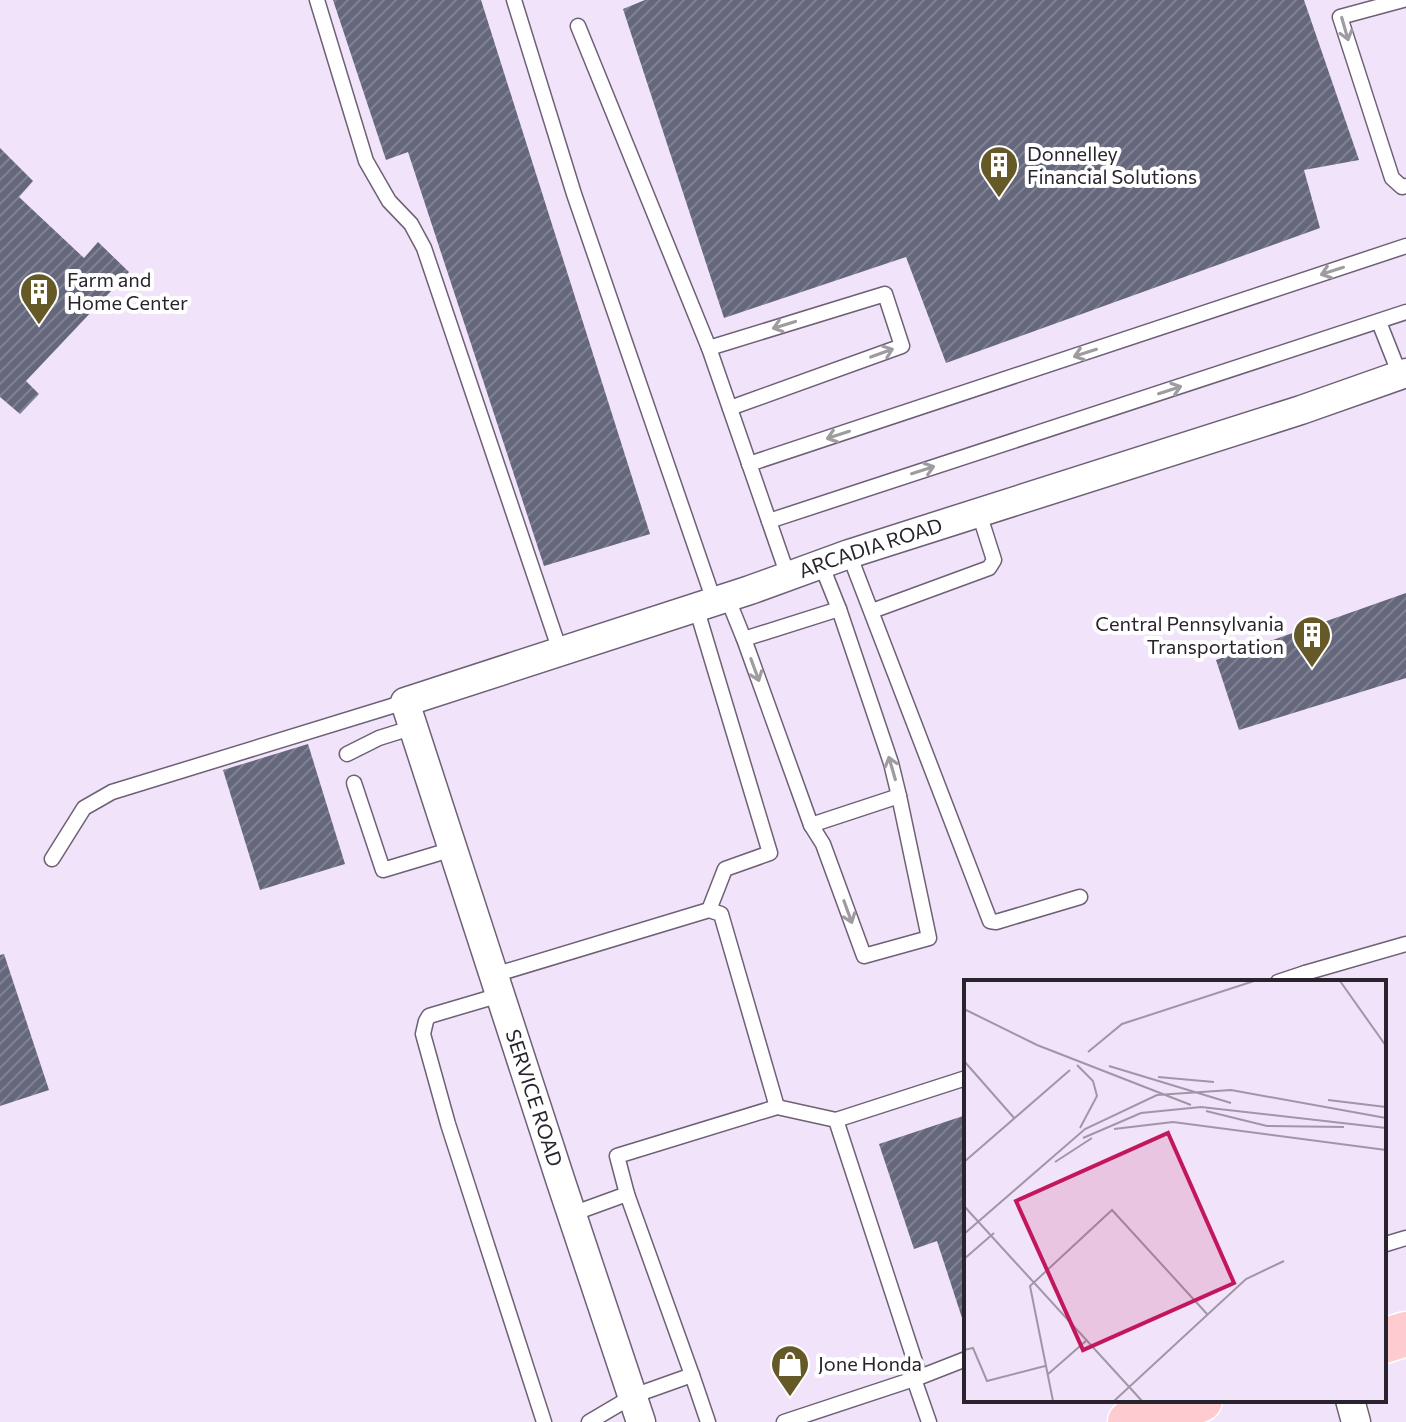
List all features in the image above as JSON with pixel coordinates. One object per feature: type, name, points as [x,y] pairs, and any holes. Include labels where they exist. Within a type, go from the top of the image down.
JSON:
[{"type":"main road","points":[[1386,1340],[1406,1334]]},
{"type":"main road","points":[[1147,1412],[1191,1402]]},
{"type":"street","name":"ARCADIA ROAD","points":[[410,714],[560,651],[1403,374]]},
{"type":"street","name":"SERVICE ROAD","points":[[410,714],[637,1409]]},
{"type":"street","points":[[1351,1402],[1356,1422]]},
{"type":"lane","points":[[317,0],[366,161],[389,201],[411,224],[424,248],[560,651]]},
{"type":"lane","points":[[514,0],[574,194],[712,602],[770,853],[725,869],[709,910]]},
{"type":"lane","points":[[1403,0],[1340,17],[1392,178],[1402,187],[1406,186]]},
{"type":"lane","points":[[578,26],[709,348],[788,576]]},
{"type":"lane","points":[[749,464],[1406,246]]},
{"type":"lane","points":[[709,348],[885,294],[902,346],[730,408]]},
{"type":"lane","points":[[769,521],[1406,312]]},
{"type":"lane","points":[[1379,322],[1403,374]]},
{"type":"lane","points":[[872,611],[989,568],[994,560],[979,513]]},
{"type":"lane","points":[[849,554],[990,921],[996,922],[1080,897]]},
{"type":"lane","points":[[712,602],[744,639],[811,825],[823,844],[864,956],[929,938],[891,763],[821,564]]},
{"type":"lane","points":[[744,639],[839,609]]},
{"type":"lane","points":[[347,754],[379,738],[410,714]]},
{"type":"lane","points":[[52,859],[84,808],[112,792],[410,714]]},
{"type":"lane","points":[[354,783],[383,870],[453,849]]},
{"type":"lane","points":[[811,825],[899,796]]},
{"type":"lane","points":[[544,1422],[448,1124],[423,1034],[429,1016],[497,985],[709,910],[721,914],[777,1107]]},
{"type":"lane","points":[[1306,978],[1406,944]]},
{"type":"lane","points":[[708,1422],[627,1194],[617,1156],[777,1107],[836,1120],[964,1079]]},
{"type":"lane","points":[[836,1120],[929,1422]]},
{"type":"lane","points":[[572,1214],[627,1194]]},
{"type":"lane","points":[[1386,1242],[1406,1238]]},
{"type":"lane","points":[[789,1421],[964,1360]]},
{"type":"lane","points":[[589,1422],[637,1409],[692,1375]]},
{"type":"building","points":[[333,0],[481,0],[650,534],[544,566],[408,152],[386,160]]},
{"type":"building","name":"Donnelley Financial Solutions","points":[[645,0],[1304,0],[1359,160],[1304,170],[1320,228],[946,363],[906,257],[724,318],[623,9]]},
{"type":"building","name":"Farm and Home Center","points":[[0,148],[33,181],[19,197],[84,258],[98,242],[129,272],[26,381],[39,394],[20,414],[0,397]]},
{"type":"building","name":"Central Pennsylvania Transportation","points":[[1406,593],[1406,678],[1239,730],[1216,660]]},
{"type":"building","points":[[308,744],[345,864],[260,890],[223,770]]},
{"type":"building","points":[[4,954],[49,1090],[0,1106],[0,955]]},
{"type":"building","points":[[964,1116],[964,1318],[937,1241],[914,1249],[879,1144]]},
{"type":"place","name":"Donnelley Financial Solutions","points":[[999,199]]},
{"type":"place","name":"Farm and Home Center","points":[[39,326]]},
{"type":"place","name":"Central Pennsylvania Transportation","points":[[1312,669]]},
{"type":"place","name":"Jone Honda","points":[[790,1398]]}]
